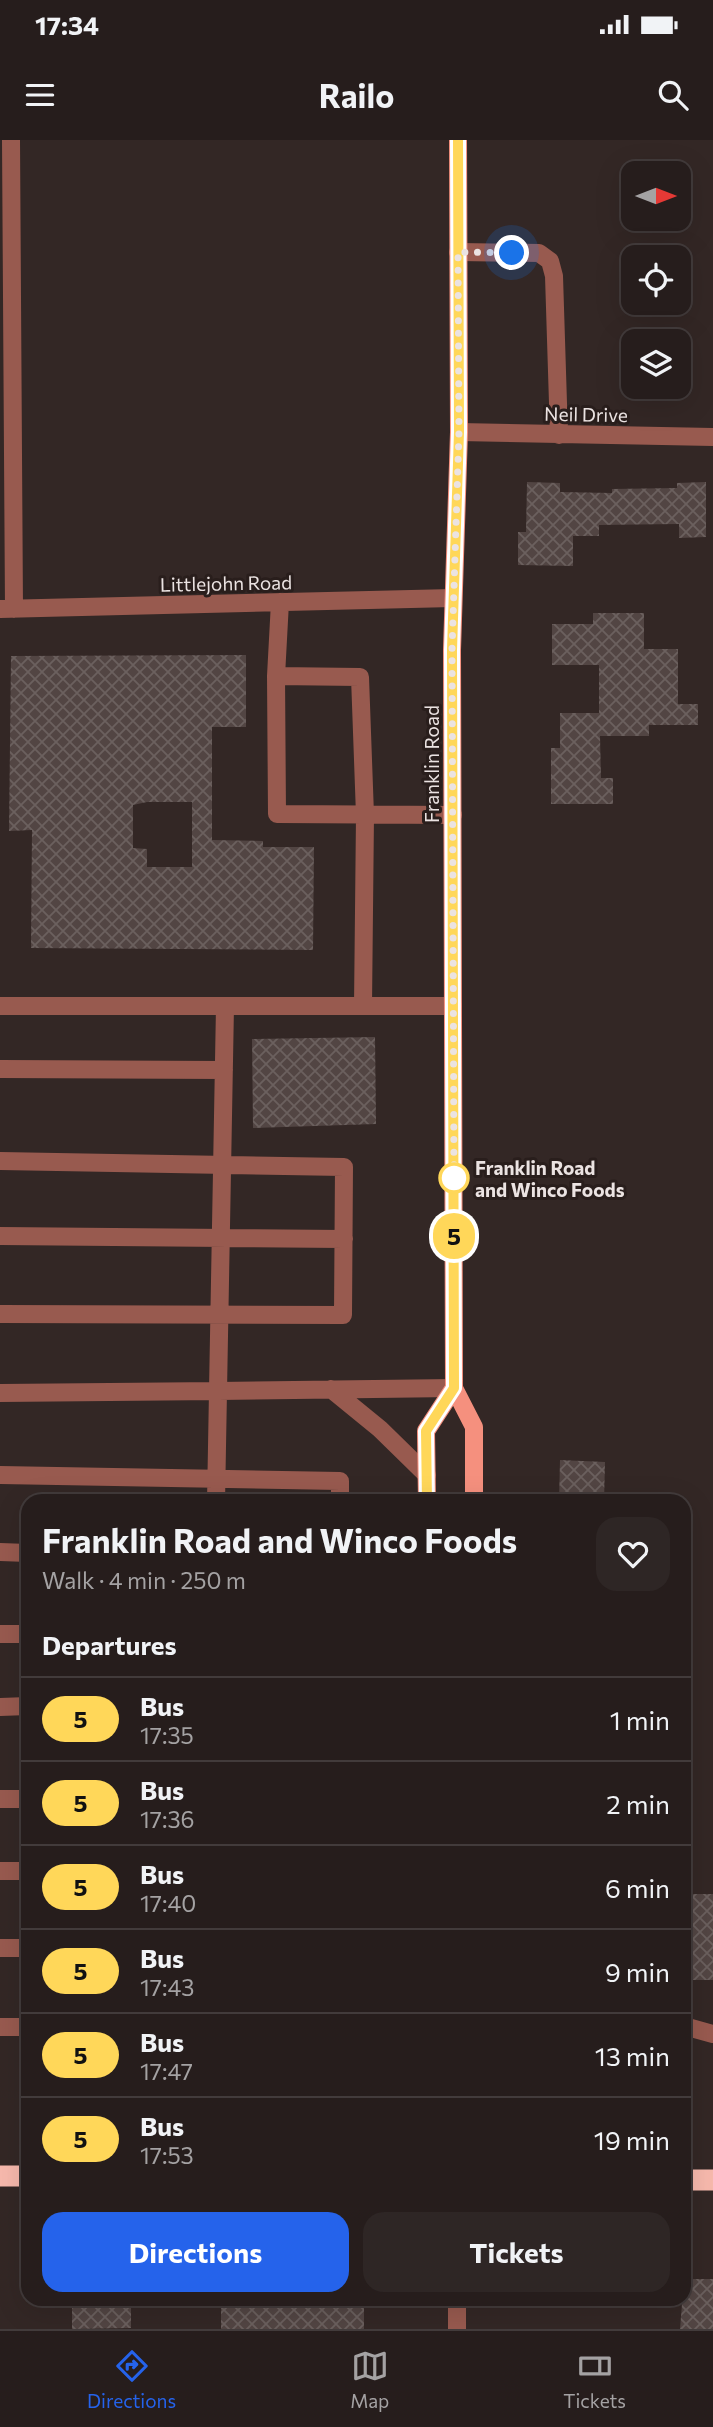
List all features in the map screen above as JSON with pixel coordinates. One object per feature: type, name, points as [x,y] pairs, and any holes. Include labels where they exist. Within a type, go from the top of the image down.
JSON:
[{"type":"highway","points":[[0,2176],[21,2176]]},
{"type":"highway","points":[[691,2180],[713,2180]]},
{"type":"main road","name":"Franklin Road","points":[[458,140],[459,432],[453,598],[454,1388],[474,1427],[474,1494]]},
{"type":"main road","points":[[427,1494],[426,1431],[454,1388]]},
{"type":"street","points":[[7,609],[11,140]]},
{"type":"street","points":[[458,252],[539,253],[550,261],[554,276],[559,435]]},
{"type":"street","name":"Neil Drive","points":[[459,432],[713,437]]},
{"type":"street","name":"Littlejohn Road","points":[[7,609],[453,598]]},
{"type":"street","points":[[280,602],[276,676],[277,814],[453,815]]},
{"type":"street","points":[[276,676],[360,677],[365,815],[363,1006]]},
{"type":"street","points":[[0,1006],[453,1006]]},
{"type":"street","points":[[216,1494],[225,1006]]},
{"type":"street","points":[[0,1069],[224,1070]]},
{"type":"street","points":[[0,1161],[344,1167],[343,1315],[220,1312],[0,1314]]},
{"type":"street","points":[[0,1236],[344,1239]]},
{"type":"street","points":[[0,1393],[454,1388]]},
{"type":"street","points":[[331,1389],[380,1429],[426,1475]]},
{"type":"street","points":[[0,1475],[340,1481],[340,1494]]},
{"type":"street","points":[[0,1552],[21,1553]]},
{"type":"street","points":[[0,1634],[21,1634]]},
{"type":"street","points":[[0,1707],[21,1706]]},
{"type":"street","points":[[0,1799],[21,1799]]},
{"type":"street","points":[[0,1871],[21,1871]]},
{"type":"street","points":[[0,1948],[21,1948]]},
{"type":"street","points":[[0,2027],[21,2027]]},
{"type":"street","points":[[691,2028],[713,2034]]},
{"type":"street","points":[[457,2306],[457,2329]]},
{"type":"building","points":[[527,482],[560,483],[560,492],[612,493],[612,489],[677,488],[677,483],[706,482],[706,537],[679,538],[679,524],[599,525],[599,536],[573,536],[573,566],[518,565],[518,532],[526,532]]},
{"type":"building","points":[[593,613],[644,613],[644,649],[678,649],[678,704],[698,704],[698,725],[649,725],[649,736],[600,736],[601,778],[613,778],[613,804],[551,804],[551,748],[560,748],[560,713],[599,713],[599,665],[552,665],[552,624],[593,624]]},
{"type":"building","points":[[246,655],[246,727],[212,727],[212,840],[263,841],[263,847],[314,847],[313,950],[31,948],[32,830],[9,831],[11,656]],"holes":[[[147,802],[192,802],[192,867],[147,867],[147,849],[133,848],[133,805]]]},
{"type":"building","points":[[375,1037],[376,1124],[253,1128],[252,1039]]},
{"type":"building","points":[[560,1460],[605,1462],[604,1494],[559,1494]]},
{"type":"building","points":[[691,1894],[713,1894],[713,1980],[691,1980]]},
{"type":"building","points":[[691,2279],[713,2279],[713,2329],[680,2329],[682,2306],[691,2306]]},
{"type":"building","points":[[72,2306],[131,2306],[131,2328],[72,2329]]},
{"type":"building","points":[[221,2306],[364,2306],[364,2329],[221,2329]]},
{"type":"bus line","name":"5","points":[[427,1494],[426,1431],[454,1388],[452,650],[459,432],[458,140]]},
{"type":"place","name":"Franklin Road and Winco Foods","points":[[454,1178]]},
{"type":"route","points":[[454,1178],[454,1184],[452,650],[459,432],[458,252],[512,253]]}]
